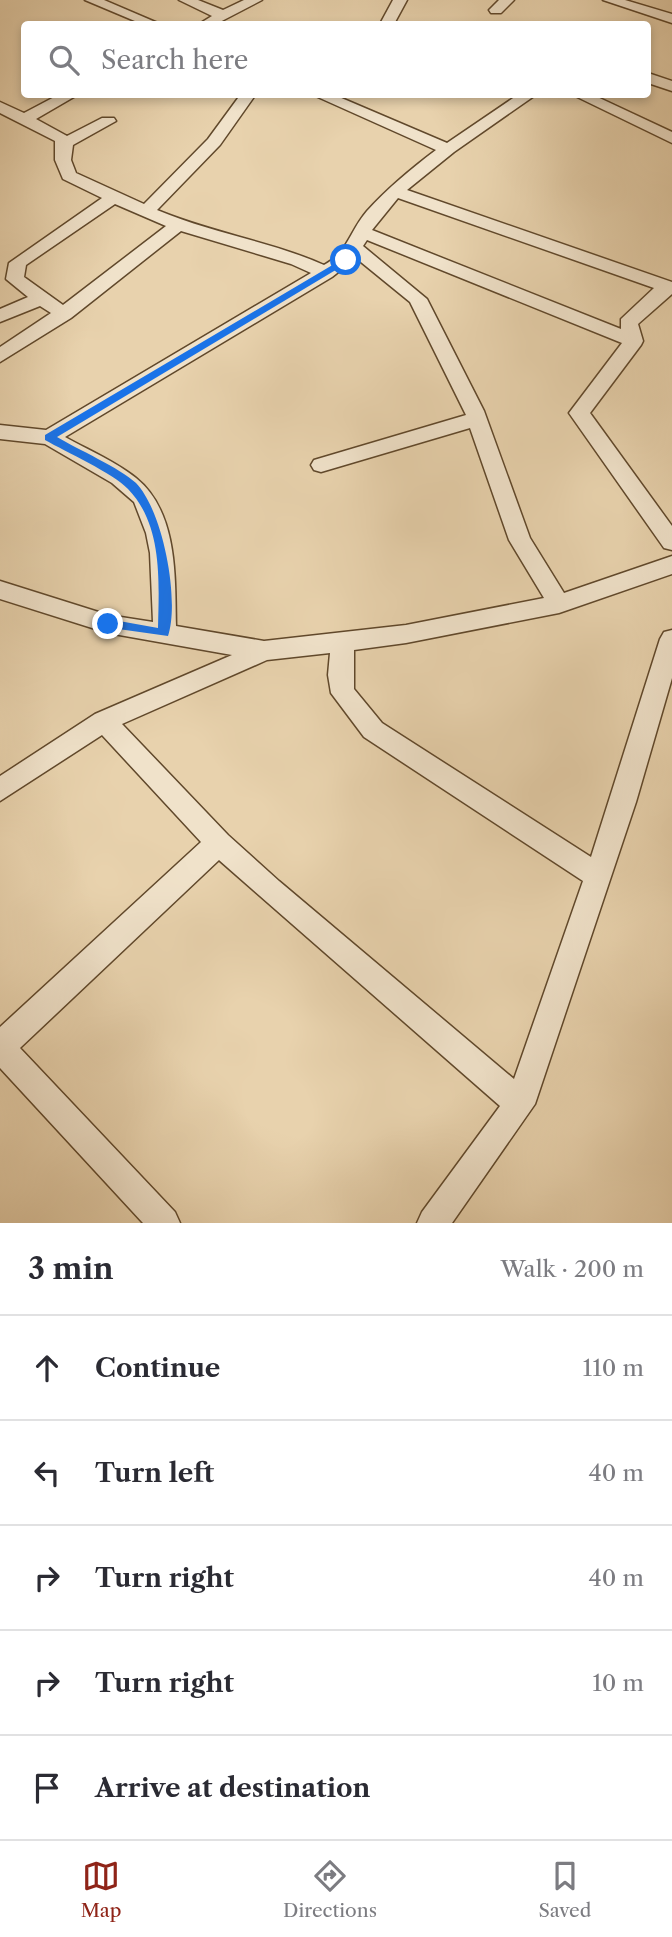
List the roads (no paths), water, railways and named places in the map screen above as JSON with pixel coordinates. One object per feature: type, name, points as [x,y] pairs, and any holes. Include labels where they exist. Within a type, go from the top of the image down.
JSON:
[{"type":"street","points":[[92,0],[145,21]]},
{"type":"street","points":[[186,0],[222,15]]},
{"type":"street","points":[[211,21],[255,0]]},
{"type":"street","points":[[389,21],[400,0]]},
{"type":"street","points":[[610,0],[672,19]]},
{"type":"street","points":[[630,21],[652,0]]},
{"type":"street","points":[[651,79],[672,86]]},
{"type":"street","points":[[0,122],[13,113],[60,98]]},
{"type":"street","points":[[147,210],[214,142],[240,98]]},
{"type":"street","points":[[327,98],[448,149]]},
{"type":"street","points":[[49,437],[346,260],[372,216],[396,192],[448,149],[524,98]]},
{"type":"street","points":[[587,98],[672,138]]},
{"type":"street","points":[[13,113],[65,143]]},
{"type":"street","points":[[65,143],[108,121]]},
{"type":"street","points":[[65,143],[63,160],[69,176],[178,225],[263,248],[326,273]]},
{"type":"street","points":[[396,192],[668,288],[628,323],[634,341]]},
{"type":"street","points":[[64,314],[15,279],[18,263],[114,197]]},
{"type":"street","points":[[0,356],[131,267],[178,225]]},
{"type":"street","points":[[359,240],[634,341]]},
{"type":"street","points":[[359,240],[418,299],[477,419],[520,540],[559,604]]},
{"type":"street","points":[[0,316],[42,298]]},
{"type":"street","points":[[634,341],[579,413],[672,542]]},
{"type":"street","points":[[321,465],[477,419]]},
{"type":"street","points":[[0,432],[49,437],[131,485],[148,509],[164,561],[164,633]]},
{"type":"street","points":[[0,790],[104,720],[264,651],[406,634],[559,604],[672,565]]},
{"type":"street","points":[[0,590],[108,624],[264,651]]},
{"type":"street","points":[[433,1223],[520,1104],[597,876],[672,639]]},
{"type":"street","points":[[343,641],[340,675],[343,693],[373,730],[597,876]]},
{"type":"street","points":[[104,720],[219,843],[520,1104]]},
{"type":"street","points":[[164,1223],[0,1047],[219,843]]}]
